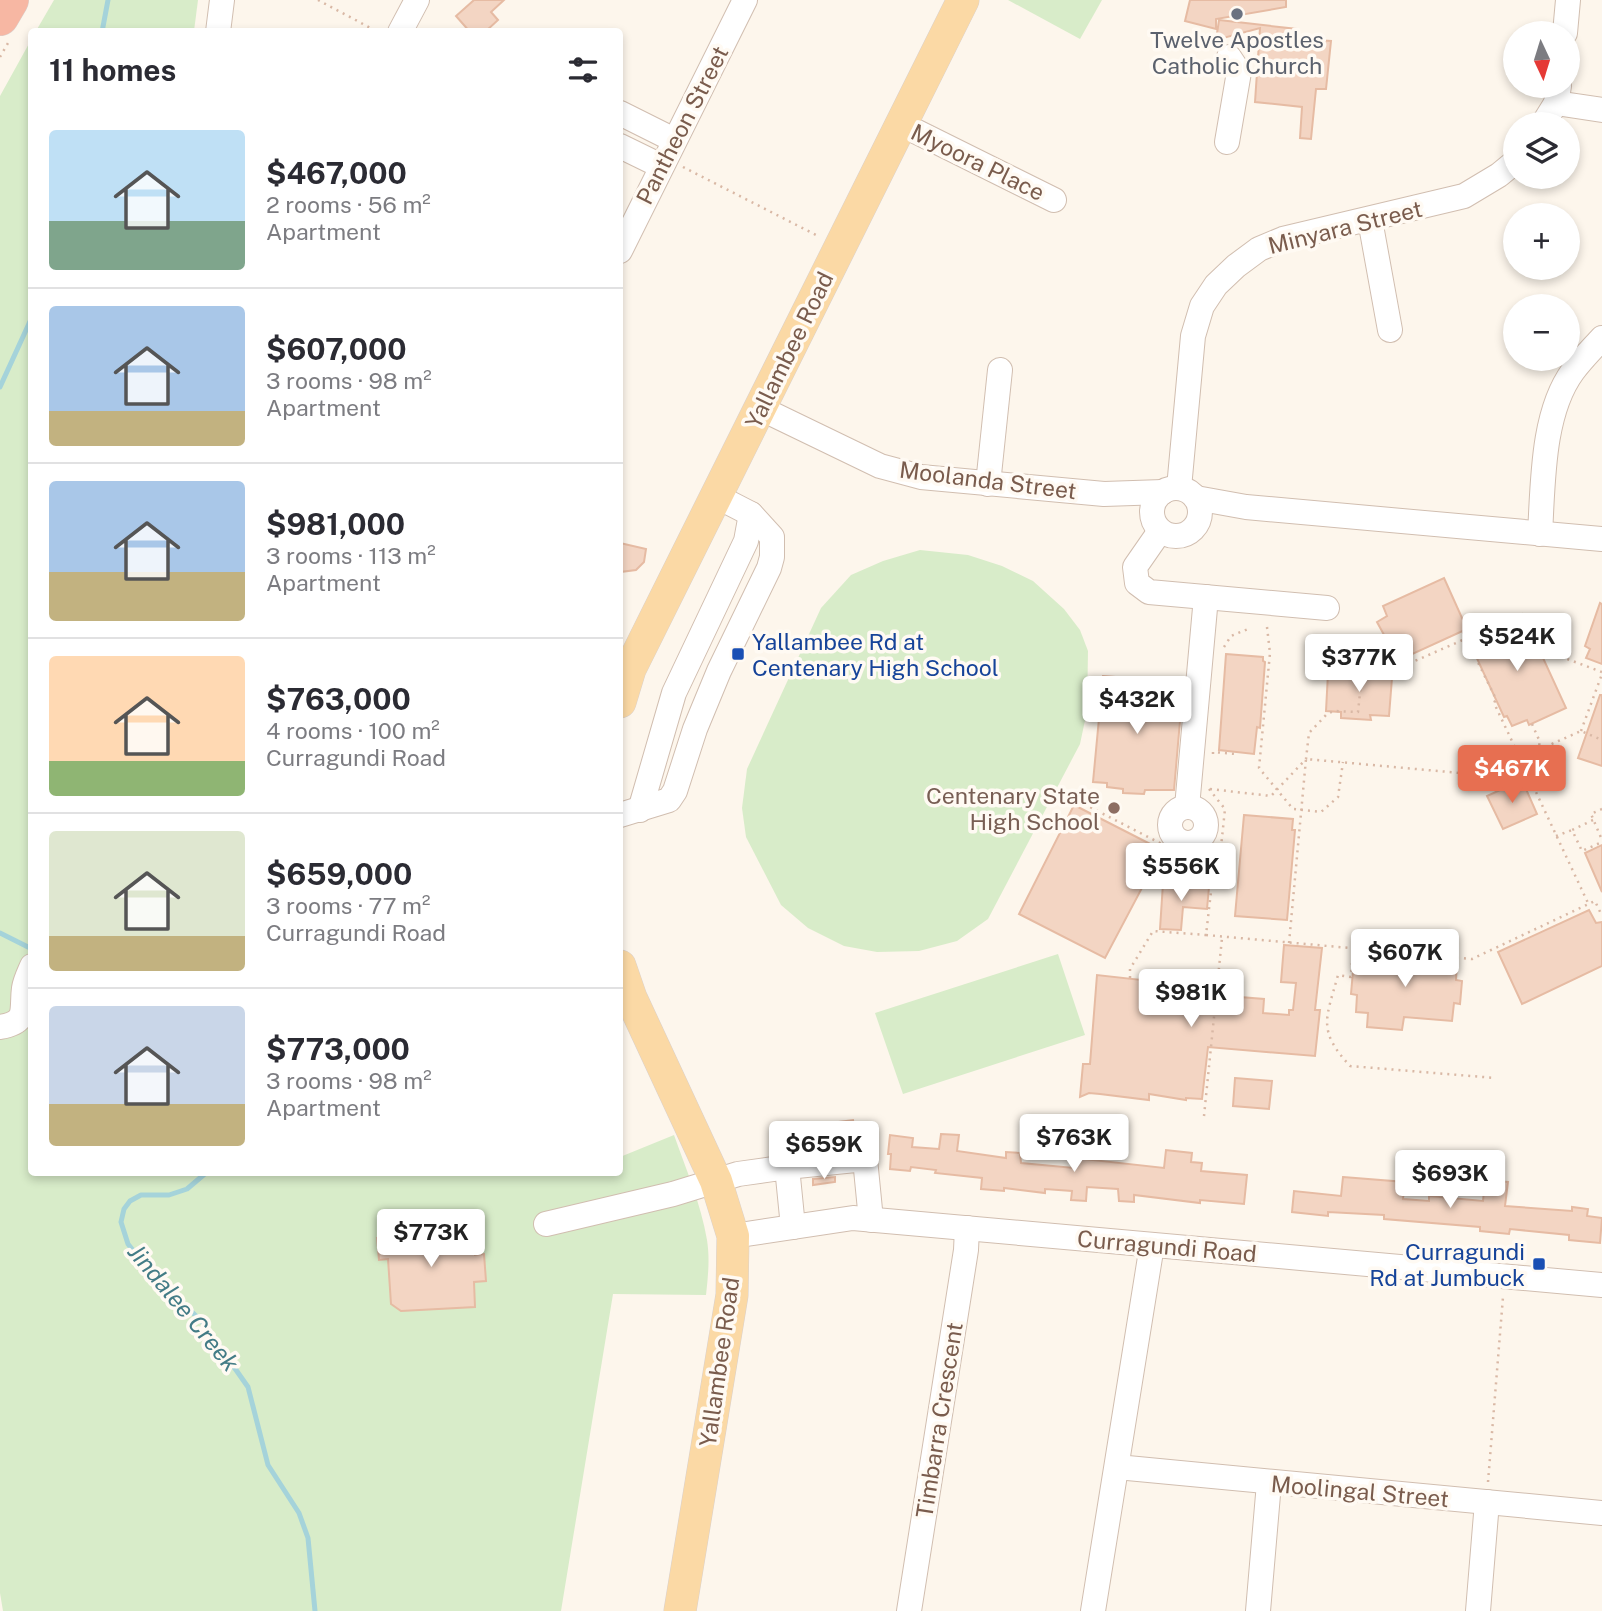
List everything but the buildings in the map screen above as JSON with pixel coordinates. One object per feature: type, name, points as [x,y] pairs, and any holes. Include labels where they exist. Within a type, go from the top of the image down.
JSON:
[{"type":"highway","points":[[0,17],[10,0]]},
{"type":"main road","name":"Yallambee Road","points":[[623,692],[630,668],[963,0]]},
{"type":"main road","name":"Yallambee Road","points":[[623,974],[631,998],[716,1181],[733,1236],[732,1295],[680,1611]]},
{"type":"street","points":[[218,28],[222,0]]},
{"type":"street","points":[[402,28],[417,0]]},
{"type":"street","name":"Pantheon Street","points":[[623,245],[746,0]]},
{"type":"street","points":[[1566,21],[1568,0]]},
{"type":"street","points":[[1227,142],[1239,72],[1229,57]]},
{"type":"street","points":[[1569,98],[1602,110]]},
{"type":"street","points":[[623,116],[667,155]]},
{"type":"street","name":"Myoora Place","points":[[901,124],[1054,200]]},
{"type":"street","points":[[623,147],[667,155]]},
{"type":"street","name":"Minyara Street","points":[[1327,608],[1149,592],[1137,583],[1135,567],[1157,527],[1152,508],[1158,495],[1184,500],[1193,336],[1202,306],[1216,285],[1259,249],[1283,239],[1464,196],[1503,172]]},
{"type":"street","points":[[1370,220],[1390,330]]},
{"type":"street","points":[[1540,534],[1547,444],[1553,418],[1572,372],[1602,338]]},
{"type":"street","points":[[988,484],[1000,370]]},
{"type":"street","name":"Moolanda Street","points":[[760,408],[880,466],[921,477],[1602,540]]},
{"type":"street","name":"Moolanda Street","points":[[1104,494],[1133,508],[1157,527]]},
{"type":"street","points":[[630,812],[668,800],[675,791],[695,729],[772,557],[772,537],[762,523],[751,514],[716,496]]},
{"type":"street","points":[[1157,527],[1166,535],[1181,536],[1188,533],[1184,500]]},
{"type":"street","points":[[630,812],[674,693],[746,541],[751,514]]},
{"type":"street","points":[[1195,794],[1206,597]]},
{"type":"street","points":[[0,1027],[12,1025],[20,1019],[23,1012],[24,985],[28,976]]},
{"type":"street","points":[[546,1224],[673,1194],[738,1174],[865,1159],[871,1220]]},
{"type":"street","points":[[787,1167],[793,1227]]},
{"type":"street","name":"Curragundi Road","points":[[733,1236],[853,1219],[871,1220],[1602,1285]]},
{"type":"street","name":"Timbarra Crescent","points":[[909,1611],[966,1250],[967,1228]]},
{"type":"street","points":[[1093,1611],[1152,1245]]},
{"type":"street","name":"Moolingal Street","points":[[1117,1467],[1602,1513]]},
{"type":"street","points":[[1258,1611],[1269,1483]]},
{"type":"street","points":[[1478,1611],[1487,1502]]},
{"type":"path","points":[[318,0],[370,28]]},
{"type":"path","points":[[667,155],[822,238]]},
{"type":"path","points":[[1581,731],[1602,673],[1559,656],[1546,654],[1536,643],[1521,613],[1494,627],[1490,620],[1463,632],[1474,659],[1477,657],[1520,758],[1588,904]]},
{"type":"path","points":[[1267,627],[1270,653],[1259,768],[1293,809],[1321,812],[1338,797],[1343,762]]},
{"type":"path","points":[[1289,943],[1308,733],[1334,711],[1358,712],[1362,674],[1394,677],[1408,664],[1465,639]]},
{"type":"path","points":[[1532,724],[1541,742],[1538,749]]},
{"type":"path","points":[[1306,759],[1482,775],[1581,731],[1602,740]]},
{"type":"path","points":[[1212,765],[1213,752],[1236,754]]},
{"type":"path","points":[[1195,794],[1271,796],[1306,759]]},
{"type":"path","points":[[1195,794],[1225,809],[1221,846],[1215,860],[1206,935]]},
{"type":"path","points":[[1084,804],[1187,857],[1215,860]]},
{"type":"path","points":[[1572,830],[1582,851],[1602,841],[1591,814],[1602,809]]},
{"type":"path","points":[[1556,836],[1593,820]]},
{"type":"path","points":[[1130,978],[1130,969],[1153,931],[1472,959],[1595,901],[1602,916]]},
{"type":"path","points":[[1204,1116],[1222,937]]},
{"type":"path","points":[[1353,949],[1351,976],[1338,975],[1326,1031],[1334,1048],[1350,1066],[1495,1078]]},
{"type":"path","points":[[1487,1502],[1503,1297]]},
{"type":"green space","points":[[54,0],[198,0],[194,28],[38,28]]},
{"type":"green space","points":[[1008,0],[1102,0],[1080,39]]},
{"type":"green space","points":[[28,45],[28,1176],[623,1176],[623,1156],[674,1135],[693,1187],[707,1240],[706,1295],[613,1294],[561,1611],[3,1611],[0,1593],[0,96]]},
{"type":"green space","points":[[920,550],[968,555],[1002,566],[1033,581],[1064,609],[1080,630],[1088,651],[1087,711],[1080,744],[988,919],[957,941],[919,951],[877,952],[844,946],[808,928],[781,905],[746,837],[742,808],[747,769],[821,608],[851,575],[883,561]]},
{"type":"green space","points":[[1058,954],[1085,1035],[903,1094],[875,1013]]},
{"type":"waterway","points":[[103,28],[108,0]]},
{"type":"waterway","points":[[0,387],[28,326]]},
{"type":"waterway","name":"Jindalee Creek","points":[[0,933],[28,947]]},
{"type":"waterway","name":"Jindalee Creek","points":[[202,1176],[187,1189],[169,1195],[141,1195],[130,1201],[124,1209],[121,1222],[128,1244],[143,1263],[203,1323],[248,1387],[268,1465],[299,1513],[308,1538],[315,1611]]},
{"type":"place","name":"Twelve Apostles Catholic Church","points":[[1237,14]]},
{"type":"place","name":"Yallambee Rd at Centenary High School","points":[[738,654]]},
{"type":"place","name":"Centenary State High School","points":[[1114,808]]},
{"type":"place","name":"Curragundi Rd at Jumbuck","points":[[1539,1264]]}]
